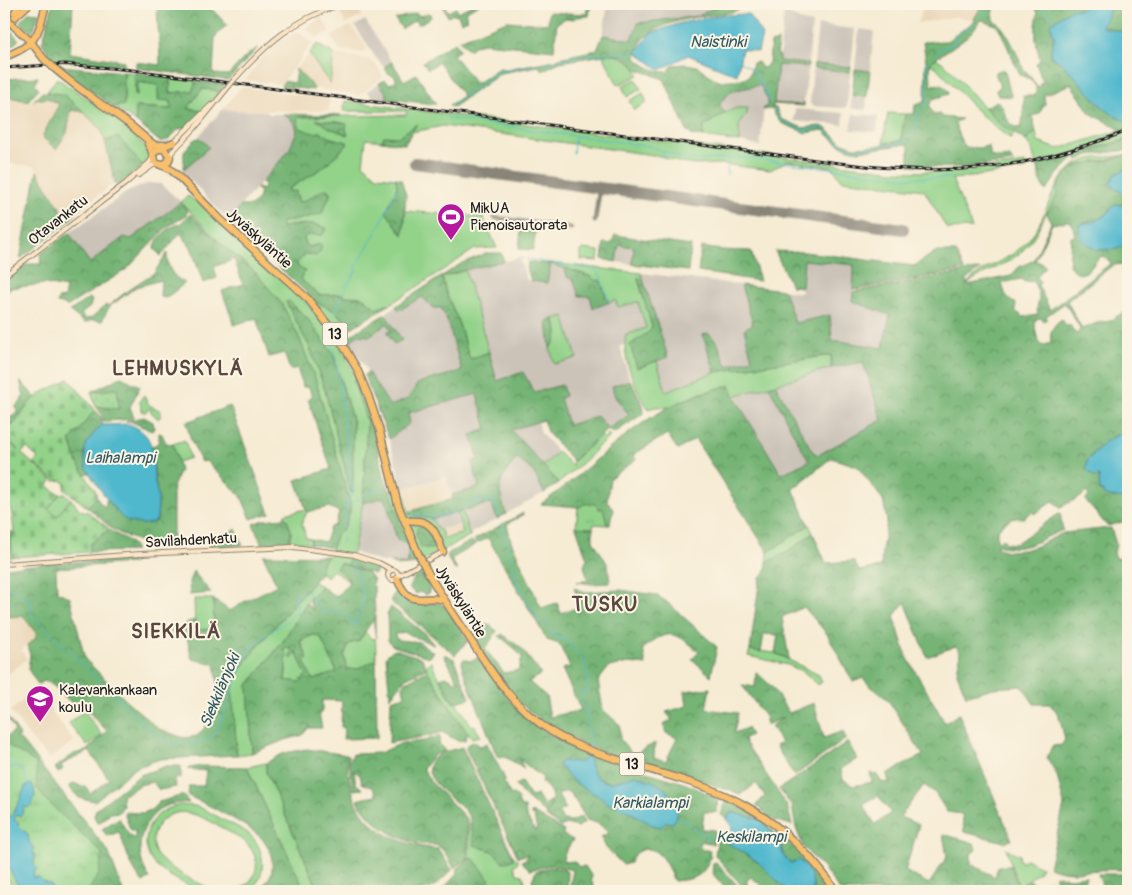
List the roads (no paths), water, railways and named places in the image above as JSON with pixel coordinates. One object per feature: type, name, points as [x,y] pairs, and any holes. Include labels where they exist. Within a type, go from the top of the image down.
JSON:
[{"type":"highway","points":[[15,12],[19,4]]},
{"type":"highway","points":[[4,22],[24,4]]},
{"type":"highway","points":[[4,27],[29,4]]},
{"type":"highway","points":[[4,56],[30,43],[40,29],[46,4]]},
{"type":"highway","name":"13","points":[[4,15],[54,68],[73,84],[126,121],[148,140],[162,148],[170,158]]},
{"type":"highway","name":"13","points":[[126,121],[148,144],[154,161],[159,164]]},
{"type":"highway","points":[[148,140],[161,146],[170,145],[174,142]]},
{"type":"highway","points":[[153,155],[156,150],[162,148]]},
{"type":"highway","points":[[159,164],[166,163],[170,158]]},
{"type":"highway","name":"Jyväskyläntie","points":[[170,158],[173,168],[196,195]]},
{"type":"highway","name":"Jyväskyläntie","points":[[159,164],[170,169],[219,218],[308,299],[340,340],[357,369],[368,395],[403,518],[412,541],[444,600],[513,700],[531,717],[552,732],[576,745],[683,780],[745,805],[765,818],[795,844],[836,891]]},
{"type":"highway","points":[[403,518],[408,521],[420,521],[431,527],[443,552]]},
{"type":"highway","points":[[412,541],[411,528],[420,521]]},
{"type":"highway","points":[[397,580],[412,598],[425,600],[437,598],[444,600]]},
{"type":"highway","points":[[425,600],[433,593],[433,582]]},
{"type":"main road","points":[[162,148],[170,147],[259,53],[278,37],[300,21],[341,4]]},
{"type":"main road","points":[[170,158],[174,150],[194,129],[220,96]]},
{"type":"main road","name":"Otavankatu","points":[[4,276],[126,183],[150,163],[153,155]]},
{"type":"main road","name":"Otavankatu","points":[[126,183],[153,165],[159,164]]},
{"type":"main road","name":"Savilahdenkatu","points":[[4,564],[140,554],[294,547],[354,555],[378,563],[392,571]]},
{"type":"main road","points":[[397,580],[410,569],[443,552]]},
{"type":"main road","points":[[392,571],[410,569]]},
{"type":"main road","points":[[392,571],[388,578],[397,580]]},
{"type":"main road","points":[[392,571],[397,580]]},
{"type":"water","points":[[1088,4],[1106,4],[1111,6],[1102,27],[1123,32],[1124,20],[1128,18],[1128,121],[1110,113],[1101,106],[1062,64],[1050,56],[1054,37],[1050,24],[1071,9],[1082,9]]},
{"type":"water","name":"Naistinki","points":[[748,14],[762,35],[758,52],[742,49],[737,75],[688,55],[660,70],[636,52],[651,33],[681,23],[719,15]]},
{"type":"water","points":[[1128,169],[1128,198],[1110,183],[1116,174]]},
{"type":"water","points":[[1128,202],[1128,244],[1117,249],[1096,250],[1083,241],[1079,225],[1095,221],[1106,215],[1115,204],[1122,205]]},
{"type":"water","name":"Laihalampi","points":[[129,424],[144,433],[151,445],[158,501],[157,520],[150,524],[136,523],[124,519],[103,494],[86,466],[85,447],[102,425]]},
{"type":"water","points":[[1128,425],[1128,500],[1103,494],[1103,491],[1100,491],[1099,476],[1094,477],[1086,469],[1087,461],[1105,442],[1119,434]]},
{"type":"water","name":"Karkialampi","points":[[585,758],[590,759],[590,764],[596,776],[603,781],[615,782],[636,775],[658,784],[672,796],[677,806],[678,812],[673,823],[666,822],[661,827],[652,825],[625,809],[607,803],[576,783],[558,765],[561,761],[582,762]]},
{"type":"water","points":[[31,784],[34,788],[35,797],[32,800],[33,805],[27,808],[25,806],[20,816],[17,814],[14,820],[28,834],[29,842],[34,848],[34,866],[37,869],[34,871],[33,878],[38,877],[51,885],[52,891],[21,891],[4,859],[4,814],[6,813],[11,817],[25,786]]},
{"type":"water","name":"Keskilampi","points":[[731,812],[761,820],[774,835],[782,838],[783,855],[790,863],[799,860],[806,868],[812,877],[813,891],[787,891],[757,861],[729,844],[727,840],[732,829],[727,819]]},
{"type":"waterway","points":[[983,16],[988,14],[989,4]]},
{"type":"waterway","points":[[1040,4],[1056,20]]},
{"type":"waterway","points":[[934,56],[940,49],[954,44],[955,36],[975,23]]},
{"type":"waterway","points":[[451,107],[497,72],[583,55],[636,52]]},
{"type":"waterway","points":[[739,61],[752,69],[771,102]]},
{"type":"waterway","points":[[774,109],[781,120],[804,131],[821,127],[838,142],[854,150],[904,142],[915,130],[918,113],[927,103],[927,61]]},
{"type":"waterway","points":[[447,118],[649,146],[687,160],[746,158],[909,178],[952,178]]},
{"type":"waterway","points":[[573,153],[575,137]]},
{"type":"waterway","points":[[663,152],[665,159]]},
{"type":"waterway","points":[[727,175],[728,161]]},
{"type":"waterway","points":[[334,315],[347,285],[356,271],[357,265],[379,227],[398,188]]},
{"type":"waterway","points":[[518,258],[523,259]]},
{"type":"waterway","points":[[526,259],[598,270],[609,301]]},
{"type":"waterway","points":[[329,335],[336,358],[353,493],[344,509],[346,515],[343,532]]},
{"type":"waterway","points":[[396,483],[408,515],[431,518],[457,512]]},
{"type":"waterway","points":[[346,505],[382,487]]},
{"type":"waterway","points":[[459,511],[476,502],[490,500],[495,501],[499,517]]},
{"type":"waterway","points":[[502,525],[517,582],[536,617]]},
{"type":"waterway","name":"Siekkilänjoki","points":[[4,585],[32,600],[31,614],[151,731],[171,743],[184,745],[212,737],[216,733],[250,647],[297,613],[298,606],[294,595],[308,593],[322,613],[343,612],[354,625],[357,624],[363,595],[352,564]]},
{"type":"waterway","points":[[537,619],[547,624],[554,636],[566,640],[580,657],[584,659],[589,686]]},
{"type":"waterway","points":[[583,703],[581,694],[588,690],[588,688]]},
{"type":"waterway","points":[[584,705],[588,715],[590,748]]},
{"type":"waterway","points":[[586,759],[588,753]]},
{"type":"waterway","points":[[4,757],[6,757],[9,768],[16,766],[23,770],[28,785]]},
{"type":"waterway","points":[[677,817],[687,822],[703,835],[713,839]]},
{"type":"waterway","points":[[717,840],[728,841]]},
{"type":"railway","points":[[4,68],[64,64],[132,70],[888,168],[936,170],[984,168],[1057,154],[1128,131]]},
{"type":"place","name":"MikUA Pienoisautorata","points":[[451,241]]},
{"type":"place","name":"Kalevankankaan koulu","points":[[40,723]]},
{"type":"district","name":"LEHMUSKYLÄ","points":[[178,368]]},
{"type":"district","name":"TUSKU","points":[[605,604]]},
{"type":"district","name":"SIEKKILÄ","points":[[176,631]]}]
